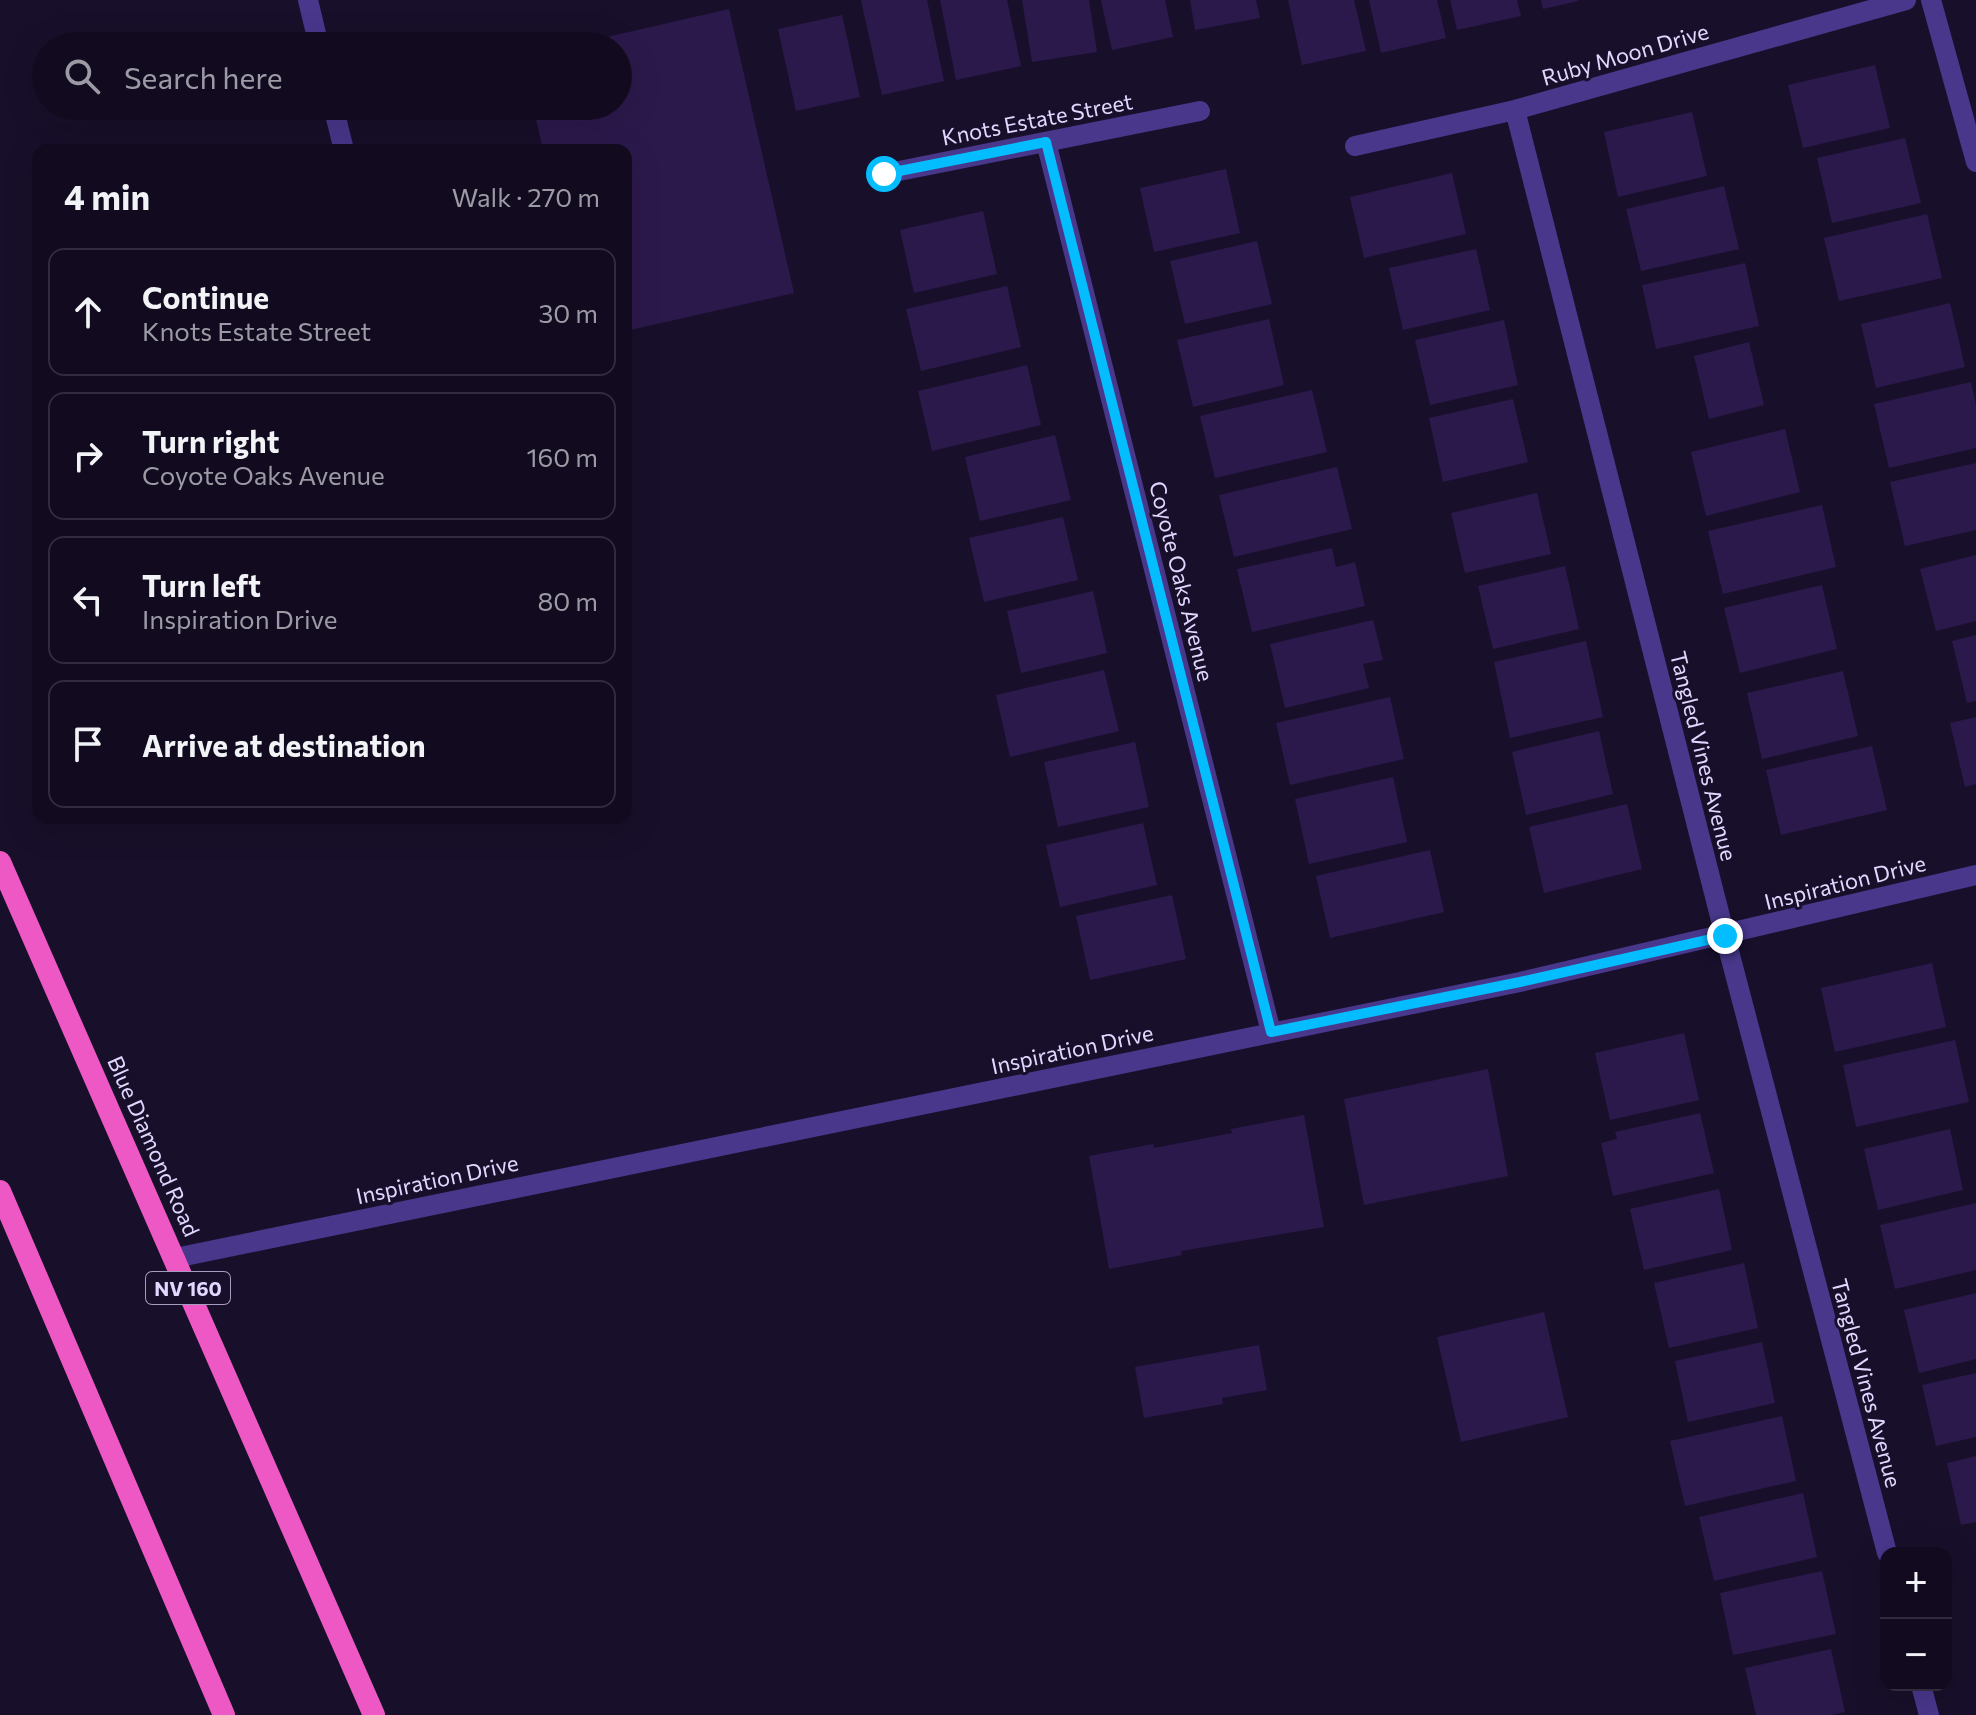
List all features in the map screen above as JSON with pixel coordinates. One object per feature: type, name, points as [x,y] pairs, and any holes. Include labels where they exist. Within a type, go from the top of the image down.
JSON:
[{"type":"highway","name":"Blue Diamond Road","points":[[0,862],[374,1715]]},
{"type":"highway","points":[[0,1191],[224,1715]]},
{"type":"street","points":[[308,0],[316,32]]},
{"type":"street","name":"Ruby Moon Drive","points":[[1355,146],[1515,110],[1906,0]]},
{"type":"street","points":[[1931,0],[1976,162]]},
{"type":"street","name":"Tangled Vines Avenue","points":[[1515,110],[1725,936],[1885,1547]]},
{"type":"street","name":"Knots Estate Street","points":[[884,174],[1200,111]]},
{"type":"street","points":[[336,120],[342,144]]},
{"type":"street","name":"Coyote Oaks Avenue","points":[[1046,142],[1271,1032]]},
{"type":"street","name":"Inspiration Drive","points":[[175,1258],[1520,982],[1976,875]]},
{"type":"street","points":[[1923,1691],[1929,1715]]},
{"type":"building","points":[[861,0],[927,0],[944,81],[882,95]]},
{"type":"building","points":[[940,0],[1007,0],[1021,66],[956,80]]},
{"type":"building","points":[[1022,0],[1089,0],[1097,52],[1032,62]]},
{"type":"building","points":[[1101,0],[1165,0],[1173,37],[1112,50]]},
{"type":"building","points":[[1190,0],[1256,0],[1260,18],[1195,30]]},
{"type":"building","points":[[1288,0],[1354,0],[1366,51],[1302,65]]},
{"type":"building","points":[[1369,0],[1437,0],[1446,38],[1381,53]]},
{"type":"building","points":[[1450,0],[1517,0],[1521,16],[1457,30]]},
{"type":"building","points":[[1541,0],[1578,0],[1578,1],[1543,9]]},
{"type":"building","points":[[729,9],[794,293],[632,330],[632,144],[542,144],[536,120],[632,120],[632,32],[629,32]]},
{"type":"building","points":[[842,15],[860,97],[796,111],[778,29]]},
{"type":"building","points":[[1875,65],[1890,128],[1803,148],[1788,85]]},
{"type":"building","points":[[1692,112],[1707,176],[1618,197],[1604,132]]},
{"type":"building","points":[[1905,138],[1921,203],[1832,223],[1817,158]]},
{"type":"building","points":[[1226,169],[1240,233],[1154,252],[1140,188]]},
{"type":"building","points":[[1452,173],[1466,234],[1364,258],[1350,197]]},
{"type":"building","points":[[1724,186],[1739,249],[1641,271],[1626,209]]},
{"type":"building","points":[[983,211],[997,274],[914,293],[900,230]]},
{"type":"building","points":[[1927,214],[1942,278],[1839,301],[1824,238]]},
{"type":"building","points":[[1257,241],[1272,304],[1185,324],[1170,261]]},
{"type":"building","points":[[1476,249],[1490,310],[1403,330],[1389,268]]},
{"type":"building","points":[[1745,263],[1759,326],[1656,349],[1642,285]]},
{"type":"building","points":[[1007,286],[1021,347],[921,371],[906,309]]},
{"type":"building","points":[[1950,303],[1965,367],[1876,388],[1861,324]]},
{"type":"building","points":[[1269,319],[1284,385],[1193,407],[1177,340]]},
{"type":"building","points":[[1504,320],[1518,385],[1430,405],[1415,340]]},
{"type":"building","points":[[1749,342],[1764,405],[1709,419],[1694,356]]},
{"type":"building","points":[[1027,365],[1041,425],[932,451],[918,391]]},
{"type":"building","points":[[1971,382],[1976,405],[1976,448],[1889,468],[1874,404]]},
{"type":"building","points":[[1312,390],[1327,452],[1215,478],[1200,416]]},
{"type":"building","points":[[1513,399],[1528,462],[1443,482],[1429,418]]},
{"type":"building","points":[[1785,429],[1800,492],[1706,516],[1691,452]]},
{"type":"building","points":[[1055,435],[1071,500],[980,521],[965,457]]},
{"type":"building","points":[[1976,463],[1976,530],[1905,546],[1890,482]]},
{"type":"building","points":[[1337,467],[1352,529],[1234,557],[1219,495]]},
{"type":"building","points":[[1537,493],[1551,554],[1465,573],[1451,513]]},
{"type":"building","points":[[1822,505],[1836,567],[1723,594],[1708,531]]},
{"type":"building","points":[[1063,517],[1078,580],[984,602],[969,538]]},
{"type":"building","points":[[1332,548],[1336,567],[1355,562],[1365,606],[1252,632],[1237,569]]},
{"type":"building","points":[[1976,555],[1976,621],[1936,631],[1920,569]]},
{"type":"building","points":[[1565,566],[1579,629],[1493,649],[1478,586]]},
{"type":"building","points":[[1822,585],[1837,649],[1740,673],[1724,608]]},
{"type":"building","points":[[1093,591],[1107,653],[1021,673],[1007,611]]},
{"type":"building","points":[[1373,620],[1383,660],[1363,664],[1369,688],[1285,708],[1270,644]]},
{"type":"building","points":[[1976,635],[1976,701],[1967,703],[1952,641]]},
{"type":"building","points":[[1586,641],[1603,717],[1510,738],[1494,662]]},
{"type":"building","points":[[1104,670],[1119,731],[1010,757],[996,695]]},
{"type":"building","points":[[1843,671],[1858,736],[1762,759],[1747,693]]},
{"type":"building","points":[[1390,697],[1404,759],[1290,785],[1276,723]]},
{"type":"building","points":[[1976,717],[1976,784],[1965,787],[1950,723]]},
{"type":"building","points":[[1599,731],[1613,794],[1526,815],[1512,752]]},
{"type":"building","points":[[1135,742],[1149,807],[1058,827],[1044,762]]},
{"type":"building","points":[[1872,746],[1887,810],[1781,835],[1766,770]]},
{"type":"building","points":[[1393,777],[1407,842],[1309,864],[1295,799]]},
{"type":"building","points":[[1627,804],[1642,869],[1544,893],[1529,827]]},
{"type":"building","points":[[1143,823],[1157,885],[1060,907],[1046,845]]},
{"type":"building","points":[[1430,850],[1444,912],[1330,938],[1316,876]]},
{"type":"building","points":[[1172,895],[1186,959],[1090,980],[1076,916]]},
{"type":"building","points":[[1932,963],[1946,1027],[1835,1052],[1821,988]]},
{"type":"building","points":[[1684,1033],[1699,1100],[1610,1120],[1595,1053]]},
{"type":"building","points":[[1955,1040],[1969,1102],[1856,1127],[1843,1065]]},
{"type":"building","points":[[1488,1069],[1508,1176],[1364,1205],[1344,1099]]},
{"type":"building","points":[[1700,1113],[1714,1173],[1613,1196],[1601,1143],[1617,1139],[1615,1132]]},
{"type":"building","points":[[1304,1115],[1324,1227],[1181,1251],[1182,1255],[1109,1269],[1089,1156],[1153,1144],[1154,1148]]},
{"type":"building","points":[[1950,1129],[1963,1190],[1878,1210],[1864,1149]]},
{"type":"building","points":[[1719,1189],[1732,1250],[1644,1270],[1630,1209]]},
{"type":"building","points":[[1976,1203],[1976,1270],[1895,1289],[1880,1225]]},
{"type":"building","points":[[1744,1263],[1758,1328],[1669,1348],[1654,1283]]},
{"type":"building","points":[[1976,1293],[1976,1359],[1919,1373],[1904,1310]]},
{"type":"building","points":[[1544,1312],[1568,1417],[1461,1442],[1437,1337]]},
{"type":"building","points":[[1762,1342],[1775,1403],[1688,1422],[1675,1361]]},
{"type":"building","points":[[1259,1345],[1267,1390],[1222,1398],[1223,1404],[1144,1418],[1135,1367]]},
{"type":"building","points":[[1976,1373],[1976,1437],[1936,1446],[1922,1385]]},
{"type":"building","points":[[1782,1416],[1796,1481],[1685,1506],[1670,1441]]},
{"type":"building","points":[[1976,1456],[1976,1522],[1961,1525],[1947,1463]]},
{"type":"building","points":[[1803,1493],[1817,1557],[1714,1581],[1699,1517]]},
{"type":"building","points":[[1822,1571],[1836,1634],[1733,1655],[1720,1593]]},
{"type":"building","points":[[1831,1649],[1845,1712],[1831,1715],[1756,1715],[1745,1668]]},
{"type":"route","points":[[884,174],[1046,142],[1271,1032],[1520,982],[1725,936]]}]
